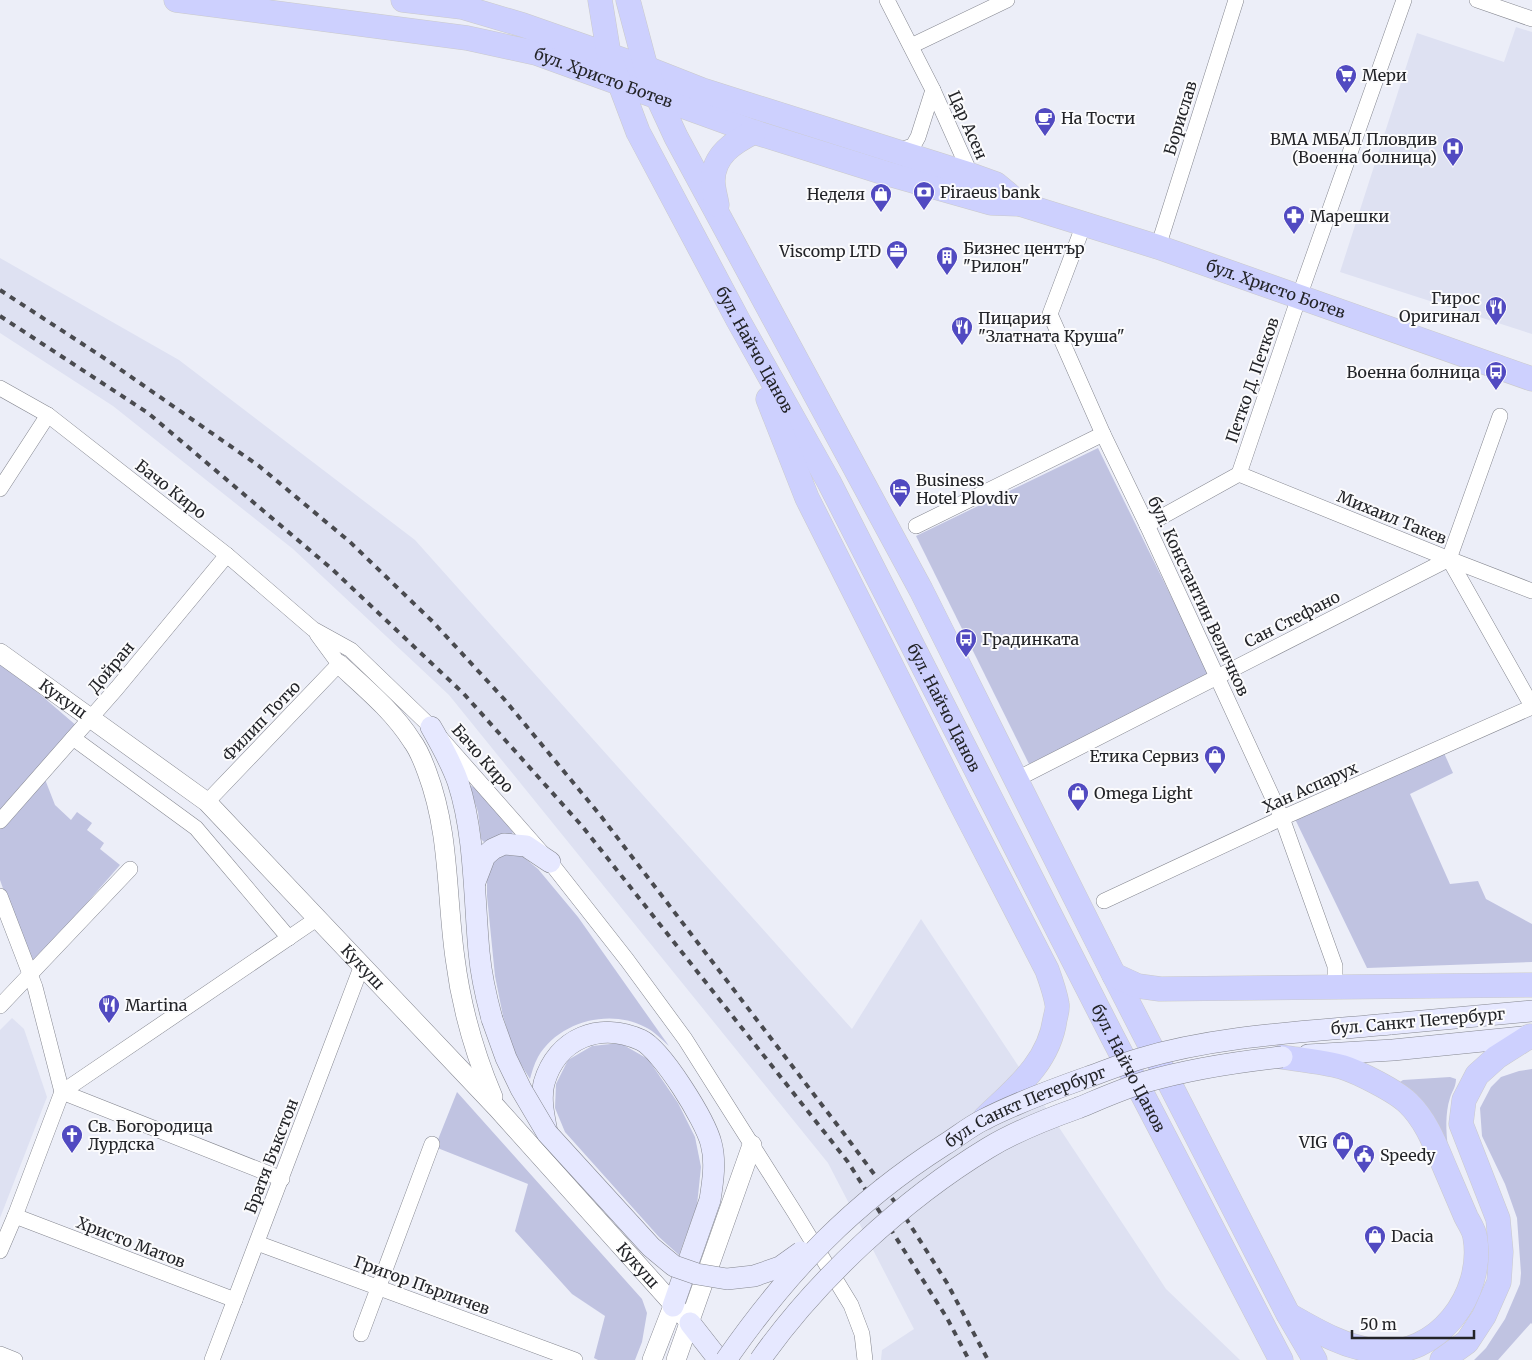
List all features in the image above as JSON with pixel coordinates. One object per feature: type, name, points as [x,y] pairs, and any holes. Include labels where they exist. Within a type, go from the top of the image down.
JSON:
[{"type":"main road","name":"бул. Христо Ботев","points":[[176,0],[467,38],[536,53],[754,132],[885,173],[990,203],[1020,204],[1158,247],[1532,380]]},
{"type":"main road","name":"бул. Христо Ботев","points":[[403,0],[462,7],[549,33],[711,92],[971,174],[996,184],[1020,204]]},
{"type":"main road","points":[[462,7],[502,0]]},
{"type":"main road","name":"бул. Найчо Цанов","points":[[600,0],[609,55],[638,132],[738,320],[829,482],[1104,1020],[1281,1360]]},
{"type":"main road","name":"бул. Найчо Цанов","points":[[628,0],[646,68],[676,137],[921,590],[1114,976],[1288,1314],[1315,1360]]},
{"type":"main road","points":[[720,219],[713,181],[717,163],[721,155],[734,142],[754,132]]},
{"type":"main road","points":[[738,320],[807,498],[960,802],[1048,970],[1057,1006],[1054,1030],[1047,1050],[1036,1068],[983,1120]]},
{"type":"main road","points":[[431,727],[449,759],[464,804],[474,885],[479,953],[484,987],[492,1019],[506,1058],[521,1089],[547,1133],[650,1247],[674,1266],[697,1274],[727,1279],[754,1276],[780,1267],[836,1228]]},
{"type":"main road","points":[[474,885],[485,856],[493,849],[504,844],[526,846],[550,862]]},
{"type":"main road","points":[[1114,976],[1138,986],[1160,989],[1532,985]]},
{"type":"main road","name":"бул. Санкт Петербург","points":[[726,1360],[752,1322],[783,1283],[836,1228],[877,1192],[925,1157],[983,1120],[1056,1089],[1147,1057],[1240,1038],[1532,1011]]},
{"type":"main road","points":[[547,1133],[542,1102],[544,1083],[558,1056],[568,1046],[582,1037],[595,1033],[611,1032],[625,1034],[643,1041],[669,1067],[705,1127],[711,1143],[713,1182],[710,1200],[672,1306]]},
{"type":"main road","points":[[1442,1360],[1467,1342],[1484,1316],[1500,1282],[1501,1252],[1498,1219],[1461,1124],[1464,1100],[1476,1075],[1497,1057],[1531,1036]]},
{"type":"main road","name":"бул. Санкт Петербург","points":[[760,1360],[806,1303],[847,1258],[942,1180],[989,1148],[1038,1123],[1144,1082],[1226,1063],[1282,1057],[1393,1050],[1531,1036]]},
{"type":"main road","points":[[1282,1057],[1342,1067],[1382,1085],[1408,1102],[1426,1127],[1475,1236],[1477,1260],[1472,1284],[1459,1311],[1441,1330],[1425,1342],[1403,1350],[1378,1352],[1353,1347],[1328,1336],[1288,1314]]},
{"type":"main road","points":[[690,1323],[719,1360]]},
{"type":"main road","points":[[1264,1328],[1310,1360]]},
{"type":"street","name":"Цар Асен","points":[[887,0],[933,90],[971,174]]},
{"type":"street","points":[[911,46],[1008,0]]},
{"type":"street","name":"Борислав","points":[[1158,247],[1236,0]]},
{"type":"street","name":"Петко Д. Петков","points":[[1239,474],[1299,297],[1404,0]]},
{"type":"street","points":[[1477,0],[1531,16]]},
{"type":"street","name":"Цар Асен","points":[[896,151],[913,146],[918,138],[933,90]]},
{"type":"street","name":"бул. Константин Величков","points":[[1084,224],[1050,314],[1103,434],[1282,818],[1335,966],[1335,988]]},
{"type":"street","name":"Бачо Киро","points":[[0,388],[48,415],[227,555],[313,629],[340,664]]},
{"type":"street","points":[[0,489],[48,415]]},
{"type":"street","points":[[1500,416],[1449,559],[1532,707]]},
{"type":"street","points":[[916,526],[1103,434]]},
{"type":"street","points":[[1147,525],[1239,474]]},
{"type":"street","name":"Михаил Такев","points":[[1239,474],[1532,591]]},
{"type":"street","name":"Дойран","points":[[0,820],[91,718],[227,555]]},
{"type":"street","name":"Сан Стефано","points":[[1015,780],[1449,559]]},
{"type":"street","name":"Бачо Киро","points":[[313,629],[351,650],[431,727],[550,862],[627,960],[685,1039],[851,1305],[862,1334],[865,1360]]},
{"type":"street","name":"Кукуш","points":[[0,654],[207,802],[497,1108],[672,1306],[690,1323]]},
{"type":"street","points":[[340,664],[384,707],[414,742],[435,795],[442,825],[460,989],[481,1068],[497,1108]]},
{"type":"street","name":"Филип Тотю","points":[[207,802],[340,664]]},
{"type":"street","name":"Хан Аспарух","points":[[1104,901],[1282,818],[1532,707]]},
{"type":"street","points":[[73,738],[196,828],[289,938]]},
{"type":"street","points":[[0,1006],[130,869]]},
{"type":"street","points":[[0,896],[35,987],[62,1092]]},
{"type":"street","points":[[0,1251],[62,1092],[318,918]]},
{"type":"street","name":"Братя Бъкстон","points":[[212,1360],[362,965]]},
{"type":"street","points":[[62,1092],[282,1179]]},
{"type":"street","points":[[360,1334],[432,1144]]},
{"type":"street","points":[[676,1360],[752,1145]]},
{"type":"street","name":"Христо Матов","points":[[15,1216],[235,1300]]},
{"type":"street","name":"Григор Пърличев","points":[[257,1243],[378,1288],[534,1353],[575,1360]]},
{"type":"street","points":[[652,1360],[672,1306]]},
{"type":"street","points":[[0,1354],[15,1360]]},
{"type":"shaded area","name":"ВМА МБАЛ Пловдив (Военна болница)","points":[[1516,27],[1532,32],[1532,334],[1340,272],[1417,33],[1504,62]]},
{"type":"shaded area","points":[[0,258],[179,360],[415,540],[852,1029],[921,919],[1166,1289],[1240,1360],[881,1360],[882,1350],[914,1329],[828,1163],[449,695],[293,549],[113,406],[0,333]]},
{"type":"shaded area","points":[[1098,448],[1210,675],[1029,764],[916,536]]},
{"type":"shaded area","points":[[0,660],[78,727],[41,769],[55,805],[71,820],[77,812],[92,823],[87,830],[104,843],[100,849],[120,865],[31,967],[0,880]]},
{"type":"shaded area","points":[[1444,753],[1453,773],[1410,794],[1450,884],[1478,881],[1486,899],[1532,924],[1532,962],[1367,968],[1295,819]]},
{"type":"shaded area","points":[[469,785],[476,788],[513,832],[511,835],[496,837],[484,842],[481,839],[478,812]]},
{"type":"shaded area","points":[[509,853],[521,855],[538,869],[578,917],[669,1046],[655,1033],[631,1021],[601,1019],[586,1022],[571,1027],[547,1045],[533,1068],[530,1079],[515,1055],[503,1016],[495,976],[487,896],[487,871],[494,860]]},
{"type":"shaded area","points":[[12,1018],[24,1029],[47,1097],[0,1218],[0,1030]]},
{"type":"shaded area","points":[[620,1043],[648,1059],[678,1103],[695,1137],[701,1167],[697,1205],[679,1255],[659,1237],[565,1132],[555,1108],[556,1084],[568,1060],[592,1046]]},
{"type":"shaded area","points":[[1532,1069],[1532,1324],[1498,1360],[1474,1360],[1486,1348],[1505,1319],[1520,1284],[1521,1273],[1517,1218],[1505,1184],[1482,1136],[1480,1108],[1491,1087],[1501,1077]]},
{"type":"shaded area","points":[[1450,1077],[1456,1079],[1447,1110],[1446,1129],[1448,1147],[1400,1089],[1400,1082],[1403,1080]]},
{"type":"shaded area","points":[[457,1092],[642,1299],[647,1313],[642,1342],[635,1360],[598,1360],[594,1358],[605,1316],[572,1294],[515,1231],[528,1184],[435,1147]]},
{"type":"railway","points":[[0,290],[104,358],[259,466],[350,542],[433,622],[504,699],[600,815],[845,1135],[900,1209],[947,1283],[988,1360]]},
{"type":"railway","points":[[0,316],[148,413],[332,569],[464,694],[582,826],[848,1162],[947,1318],[969,1360]]},
{"type":"place","name":"Мери","points":[[1346,94]]},
{"type":"place","name":"На Тости","points":[[1045,137]]},
{"type":"place","name":"ВМА МБАЛ Пловдив (Военна болница)","points":[[1453,167]]},
{"type":"place","name":"Piraeus bank","points":[[924,211]]},
{"type":"place","name":"Неделя","points":[[881,213]]},
{"type":"place","name":"Марешки","points":[[1294,235]]},
{"type":"place","name":"Viscomp LTD","points":[[897,270]]},
{"type":"place","name":"Бизнес център \"Рилон\"","points":[[947,276]]},
{"type":"place","name":"Гирос Оригинал","points":[[1496,326]]},
{"type":"place","name":"Пицария \"Златната Круша\"","points":[[962,346]]},
{"type":"place","name":"Военна болница","points":[[1496,391]]},
{"type":"place","name":"Business Hotel Plovdiv","points":[[900,508]]},
{"type":"place","name":"Градинката","points":[[966,658]]},
{"type":"place","name":"Етика Сервиз","points":[[1215,775]]},
{"type":"place","name":"Omega Light","points":[[1078,812]]},
{"type":"place","name":"Martina","points":[[109,1024]]},
{"type":"place","name":"Св. Богородица Лурдска","points":[[72,1154]]},
{"type":"place","name":"VIG","points":[[1343,1161]]},
{"type":"place","name":"Speedy","points":[[1364,1174]]},
{"type":"place","name":"Dacia","points":[[1375,1255]]}]
